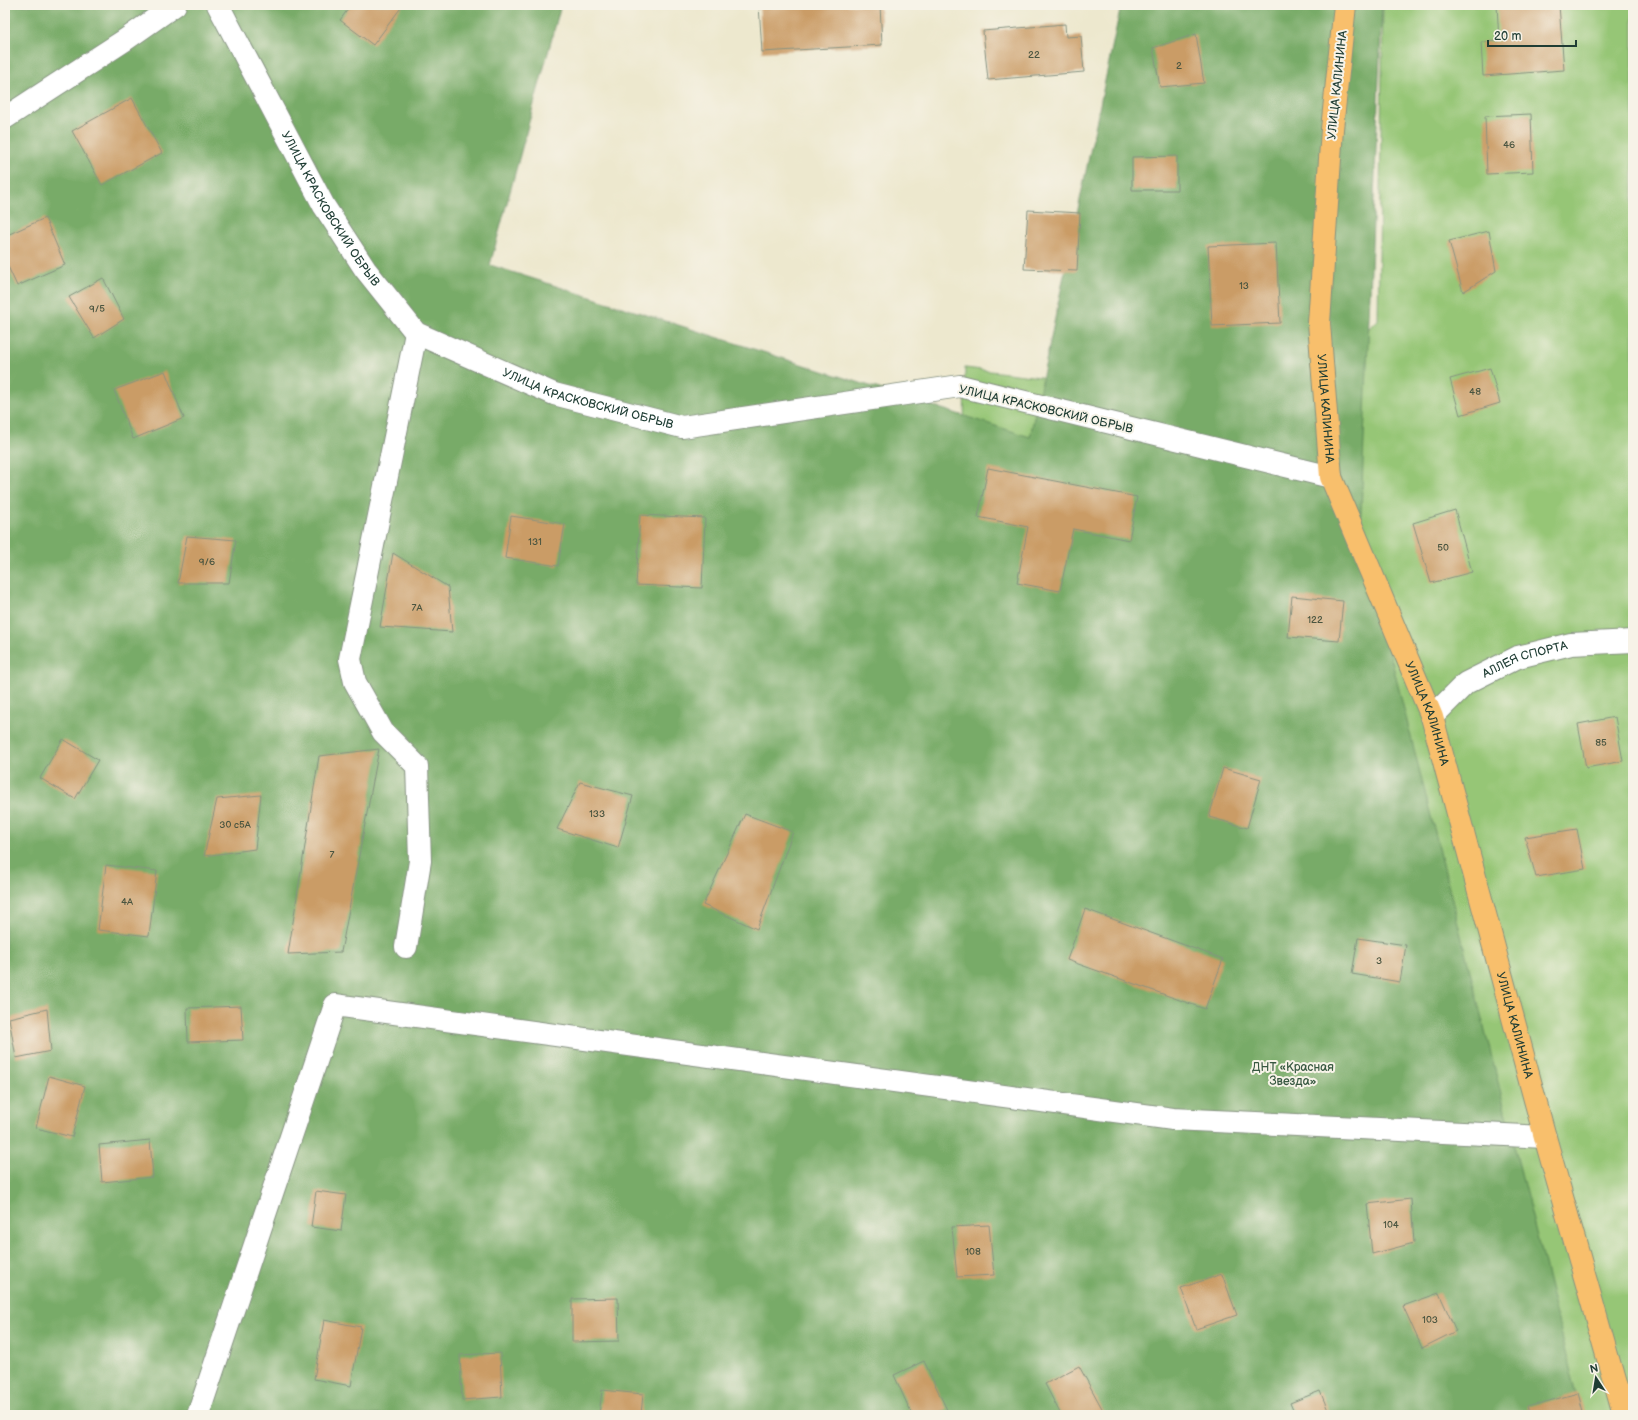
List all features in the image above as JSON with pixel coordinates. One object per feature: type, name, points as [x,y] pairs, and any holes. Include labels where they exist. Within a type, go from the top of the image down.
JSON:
[{"type":"main road","name":"УЛИЦА КАЛИНИНА","points":[[1345,5],[1332,128],[1320,323],[1331,477],[1432,717],[1545,1137],[1624,1415]]},
{"type":"street","points":[[5,118],[125,40],[175,5]]},
{"type":"street","name":"УЛИЦА КРАСКОВСКИЙ ОБРЫВ","points":[[218,5],[324,206],[365,269],[416,333],[554,394],[682,427],[960,386],[1331,477]]},
{"type":"street","points":[[406,947],[420,861],[417,766],[383,732],[355,682],[350,659],[416,333]]},
{"type":"street","name":"АЛЛЕЯ СПОРТА","points":[[1432,717],[1466,683],[1518,657],[1571,644],[1633,642]]},
{"type":"street","points":[[198,1415],[335,1005],[1173,1119],[1545,1137]]},
{"type":"green space","points":[[5,5],[561,5],[490,265],[1030,437],[1121,5],[1382,5],[1360,535],[1582,1415],[5,1415]]},
{"type":"green space","name":"ДНТ «Красная Звезда»","points":[[1383,5],[1633,5],[1633,1415],[244,1415],[952,1118],[965,368],[1283,406],[1378,320]]},
{"type":"building","points":[[351,5],[403,5],[373,45],[340,20]]},
{"type":"building","points":[[759,5],[880,5],[882,45],[762,52]]},
{"type":"building","points":[[1497,5],[1559,5],[1564,70],[1483,76],[1481,42],[1499,41]]},
{"type":"building","points":[[1065,24],[1066,37],[1081,36],[1084,72],[988,80],[983,31]]},
{"type":"building","points":[[1196,34],[1204,83],[1160,87],[1153,48]]},
{"type":"building","points":[[132,98],[162,153],[102,185],[72,131]]},
{"type":"building","points":[[1531,114],[1533,172],[1487,174],[1485,116]]},
{"type":"building","points":[[1177,156],[1177,190],[1132,190],[1132,157]]},
{"type":"building","points":[[1028,210],[1080,213],[1077,271],[1024,269]]},
{"type":"building","points":[[45,218],[65,265],[17,286],[5,260],[5,236]]},
{"type":"building","points":[[1489,231],[1496,271],[1463,292],[1449,241]]},
{"type":"building","points":[[1276,243],[1280,323],[1212,326],[1208,246]]},
{"type":"building","points":[[103,278],[124,319],[94,338],[69,297]]},
{"type":"building","points":[[1490,368],[1500,403],[1460,415],[1450,379]]},
{"type":"building","points":[[165,371],[184,418],[133,439],[114,390]]},
{"type":"building","points":[[988,468],[1137,497],[1129,540],[1073,529],[1060,591],[1017,583],[1028,527],[978,517]]},
{"type":"building","points":[[1455,510],[1472,572],[1431,583],[1413,523]]},
{"type":"building","points":[[640,515],[705,518],[702,588],[636,585]]},
{"type":"building","points":[[511,516],[565,524],[558,566],[505,558]]},
{"type":"building","points":[[187,536],[236,540],[229,583],[178,583]]},
{"type":"building","points":[[393,553],[448,587],[452,632],[380,627]]},
{"type":"building","points":[[1292,596],[1343,601],[1339,641],[1288,637]]},
{"type":"building","points":[[1615,717],[1623,761],[1586,768],[1578,724]]},
{"type":"building","points":[[63,739],[98,760],[75,799],[40,778]]},
{"type":"building","points":[[379,749],[341,952],[288,954],[319,756]]},
{"type":"building","points":[[1223,768],[1261,779],[1247,828],[1209,817]]},
{"type":"building","points":[[580,782],[633,796],[618,848],[557,829]]},
{"type":"building","points":[[261,795],[255,849],[204,856],[217,799]]},
{"type":"building","points":[[745,814],[793,832],[757,929],[703,905]]},
{"type":"building","points":[[1577,829],[1585,869],[1536,877],[1525,837]]},
{"type":"building","points":[[106,865],[157,871],[149,936],[98,930]]},
{"type":"building","points":[[1085,909],[1223,959],[1205,1009],[1067,960]]},
{"type":"building","points":[[1358,938],[1406,945],[1400,982],[1352,974]]},
{"type":"building","points":[[241,1006],[243,1040],[188,1042],[187,1008]]},
{"type":"building","points":[[47,1009],[51,1051],[16,1058],[9,1018]]},
{"type":"building","points":[[49,1076],[85,1086],[72,1137],[36,1128]]},
{"type":"building","points":[[150,1140],[153,1177],[102,1182],[99,1145]]},
{"type":"building","points":[[316,1191],[346,1195],[341,1231],[311,1227]]},
{"type":"building","points":[[1411,1199],[1414,1243],[1372,1254],[1367,1204]]},
{"type":"building","points":[[989,1225],[994,1275],[957,1277],[952,1227]]},
{"type":"building","points":[[1222,1274],[1237,1315],[1196,1329],[1181,1288]]},
{"type":"building","points":[[1439,1293],[1456,1331],[1422,1348],[1403,1306]]},
{"type":"building","points":[[618,1298],[619,1341],[572,1342],[572,1299]]},
{"type":"building","points":[[324,1320],[361,1327],[351,1386],[314,1379]]},
{"type":"building","points":[[500,1353],[502,1397],[462,1400],[460,1355]]},
{"type":"building","points":[[924,1361],[947,1410],[937,1415],[912,1415],[894,1375]]},
{"type":"building","points":[[1079,1366],[1104,1412],[1099,1415],[1061,1415],[1045,1384]]},
{"type":"building","points":[[602,1390],[643,1394],[641,1415],[599,1415]]},
{"type":"building","points":[[1320,1391],[1330,1415],[1295,1415],[1290,1403]]},
{"type":"building","points":[[1578,1393],[1584,1415],[1530,1415],[1527,1407]]}]
